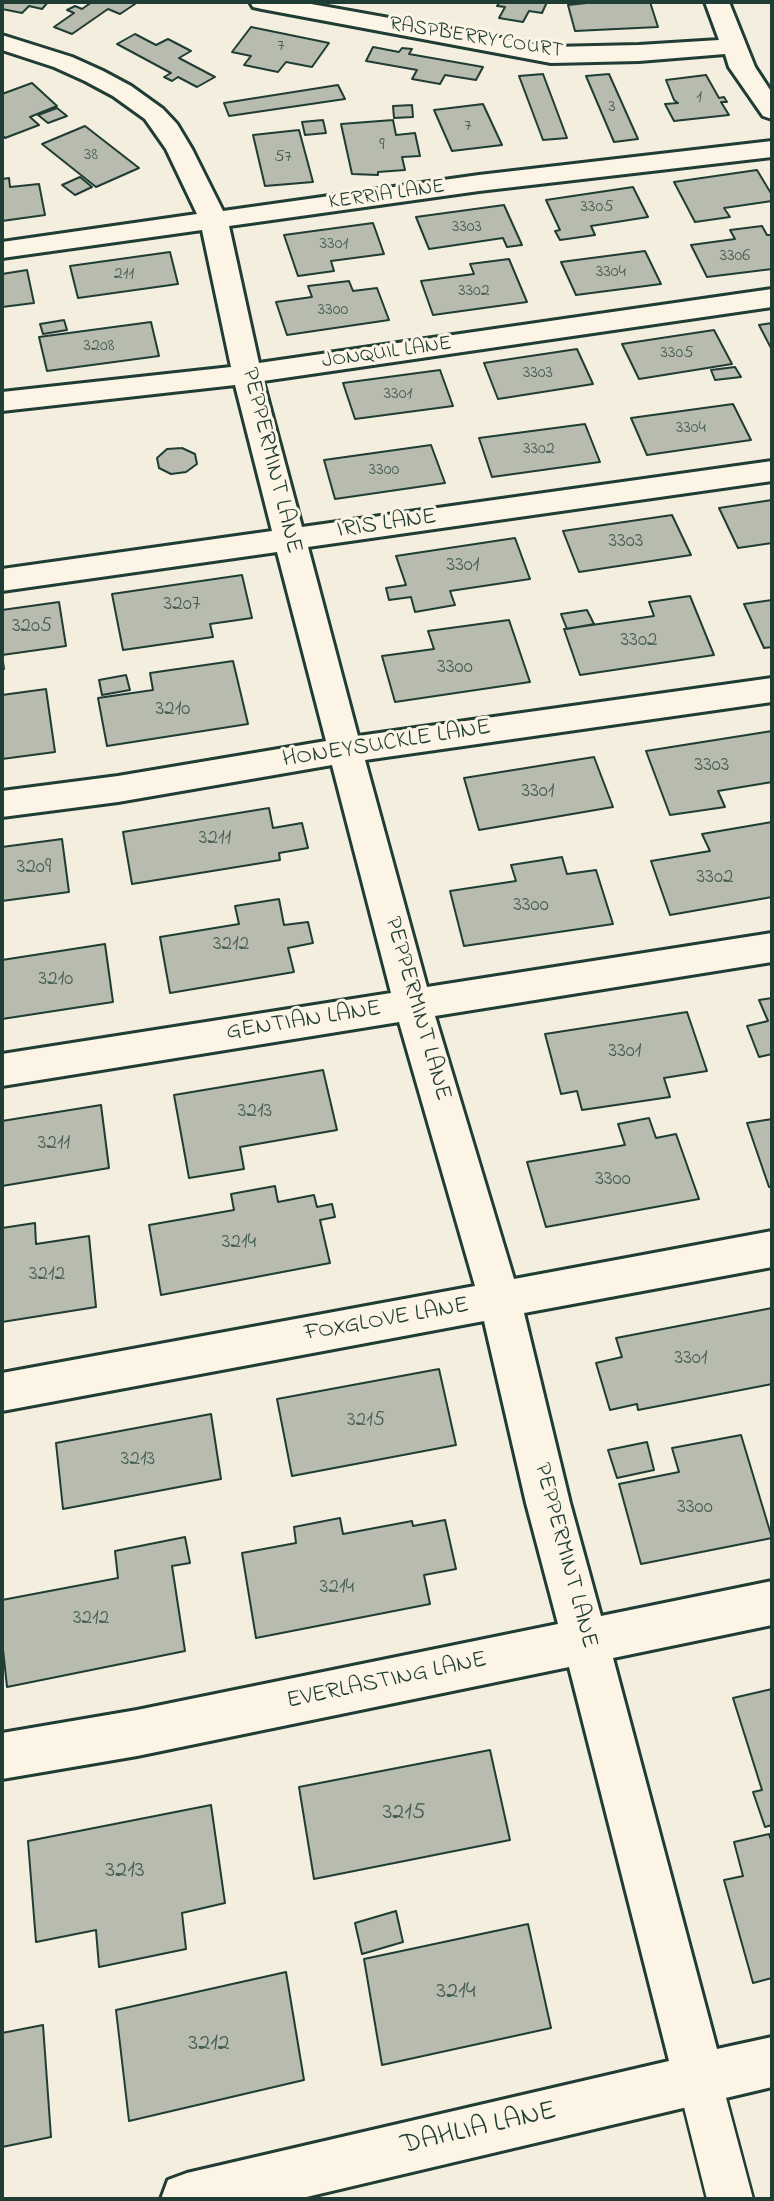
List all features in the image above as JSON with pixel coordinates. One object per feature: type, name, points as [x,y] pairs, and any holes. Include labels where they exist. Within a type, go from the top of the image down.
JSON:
[{"type":"street","name":"RASPBERRY COURT","points":[[262,2],[551,55],[639,53],[734,46]]},
{"type":"street","points":[[717,2],[742,67],[769,99]]},
{"type":"street","name":"PEPPERMINT LANE","points":[[2,42],[94,76],[122,91],[154,114],[179,149],[214,221],[247,374],[345,750],[413,1004],[500,1301],[548,1503],[587,1641],[699,2079]]},
{"type":"street","points":[[2,65],[37,53]]},
{"type":"street","name":"KERRIA LANE","points":[[2,250],[479,183],[772,149]]},
{"type":"street","name":"JONQUIL LANE","points":[[2,402],[247,374],[772,298]]},
{"type":"street","name":"IRIS LANE","points":[[2,580],[772,471]]},
{"type":"street","name":"HONEYSUCKLE LANE","points":[[2,804],[118,789],[345,750],[772,690]]},
{"type":"street","name":"GENTIAN LANE","points":[[2,1070],[772,947]]},
{"type":"street","name":"FOXGLOVE LANE","points":[[2,1392],[772,1249]]},
{"type":"street","name":"EVERLASTING LANE","points":[[2,1756],[150,1730],[772,1604]]},
{"type":"street","name":"DAHLIA LANE","points":[[187,2199],[772,2062]]},
{"type":"lane","points":[[699,2079],[730,2199]]},
{"type":"building","points":[[2,2],[48,2],[42,9],[29,6],[22,13],[2,9]]},
{"type":"building","points":[[92,2],[138,2],[120,14],[108,9],[72,34],[54,27],[74,13],[67,10],[75,6],[82,9]]},
{"type":"building","points":[[500,2],[547,2],[542,13],[529,11],[523,22],[499,18],[505,7],[497,6]]},
{"type":"building","points":[[650,2],[658,27],[575,31],[568,5]]},
{"type":"building","points":[[251,27],[329,43],[312,67],[286,62],[278,72],[244,65],[251,56],[232,52]]},
{"type":"building","points":[[135,34],[156,45],[168,39],[191,51],[179,58],[215,77],[197,87],[178,77],[172,81],[164,77],[171,73],[117,44]]},
{"type":"building","points":[[373,47],[399,52],[402,48],[412,49],[409,54],[483,67],[476,80],[445,75],[440,84],[412,79],[417,70],[366,61]]},
{"type":"building","points":[[543,74],[567,138],[543,140],[519,76]]},
{"type":"building","points":[[609,74],[638,139],[614,142],[586,76]]},
{"type":"building","points":[[706,75],[719,98],[724,97],[727,102],[721,102],[729,115],[674,121],[665,104],[678,103],[674,100],[666,80]]},
{"type":"building","points":[[32,83],[57,106],[30,117],[39,125],[5,138],[2,135],[2,94]]},
{"type":"building","points":[[338,85],[345,99],[229,116],[224,103]]},
{"type":"building","points":[[483,104],[502,145],[452,151],[434,110]]},
{"type":"building","points":[[412,105],[413,117],[394,118],[393,106]]},
{"type":"building","points":[[57,108],[67,116],[48,123],[38,115]]},
{"type":"building","points":[[323,120],[326,133],[305,135],[302,122]]},
{"type":"building","points":[[393,120],[396,135],[415,133],[420,156],[402,157],[405,170],[378,172],[378,175],[352,174],[341,124]]},
{"type":"building","points":[[85,126],[139,168],[96,187],[42,144]]},
{"type":"building","points":[[299,130],[313,182],[265,186],[253,135]]},
{"type":"building","points":[[757,170],[772,195],[772,201],[724,208],[730,217],[695,222],[674,182]]},
{"type":"building","points":[[80,177],[92,187],[75,195],[62,185]]},
{"type":"building","points":[[9,178],[10,187],[39,184],[45,215],[2,221],[2,179]]},
{"type":"building","points":[[633,187],[648,217],[591,226],[595,235],[560,240],[555,231],[560,230],[546,200]]},
{"type":"building","points":[[504,205],[522,245],[507,247],[503,238],[429,249],[416,217]]},
{"type":"building","points":[[373,223],[384,254],[331,261],[334,271],[298,276],[284,235]]},
{"type":"building","points":[[762,226],[767,235],[772,235],[772,269],[707,277],[691,245],[735,239],[730,230]]},
{"type":"building","points":[[645,251],[661,284],[576,295],[561,262]]},
{"type":"building","points":[[170,252],[178,284],[78,298],[70,266]]},
{"type":"building","points":[[509,259],[527,302],[433,315],[421,281],[474,274],[470,264]]},
{"type":"building","points":[[27,270],[34,303],[2,307],[2,274]]},
{"type":"building","points":[[349,281],[353,291],[377,288],[389,320],[287,335],[276,302],[312,297],[308,286]]},
{"type":"building","points":[[64,320],[67,330],[43,334],[40,324]]},
{"type":"building","points":[[151,322],[159,356],[47,371],[39,337]]},
{"type":"building","points":[[772,323],[772,350],[759,325]]},
{"type":"building","points":[[714,330],[732,364],[639,379],[622,344]]},
{"type":"building","points":[[577,349],[593,384],[498,399],[484,363]]},
{"type":"building","points":[[735,367],[741,377],[715,380],[711,370]]},
{"type":"building","points":[[440,370],[453,406],[355,419],[343,383]]},
{"type":"building","points":[[733,404],[751,440],[647,455],[631,418]]},
{"type":"building","points":[[585,424],[600,462],[492,477],[479,438]]},
{"type":"building","points":[[431,445],[445,483],[335,499],[324,460]]},
{"type":"building","points":[[182,448],[195,454],[197,464],[186,472],[171,474],[159,468],[157,458],[167,449]]},
{"type":"building","points":[[772,500],[772,543],[738,548],[719,508]]},
{"type":"building","points":[[672,515],[691,555],[579,572],[563,531]]},
{"type":"building","points":[[515,538],[530,579],[450,591],[455,605],[415,612],[411,597],[389,600],[386,588],[406,585],[396,556]]},
{"type":"building","points":[[242,575],[252,618],[210,624],[213,637],[123,650],[112,594]]},
{"type":"building","points":[[690,596],[714,655],[580,675],[564,629],[654,616],[649,602]]},
{"type":"building","points":[[772,600],[772,647],[764,648],[744,604]]},
{"type":"building","points":[[59,602],[66,646],[2,655],[2,610]]},
{"type":"building","points":[[587,610],[594,624],[567,629],[561,614]]},
{"type":"building","points":[[509,620],[530,682],[395,702],[382,656],[434,649],[428,631]]},
{"type":"building","points":[[233,661],[248,724],[107,746],[98,698],[153,690],[150,673]]},
{"type":"building","points":[[126,675],[130,690],[102,695],[99,680]]},
{"type":"building","points":[[46,689],[55,752],[2,759],[2,695]]},
{"type":"building","points":[[772,731],[772,782],[718,791],[725,807],[670,815],[646,751]]},
{"type":"building","points":[[594,757],[613,807],[479,830],[464,778]]},
{"type":"building","points":[[269,808],[273,828],[302,823],[308,848],[279,853],[280,860],[132,884],[123,832]]},
{"type":"building","points":[[772,822],[772,897],[670,915],[651,861],[710,851],[702,834]]},
{"type":"building","points":[[62,839],[69,892],[2,901],[2,847]]},
{"type":"building","points":[[562,857],[567,874],[596,870],[613,924],[464,946],[450,891],[516,881],[511,865]]},
{"type":"building","points":[[279,899],[284,925],[308,922],[313,943],[288,948],[294,972],[170,993],[160,937],[239,924],[235,906]]},
{"type":"building","points":[[105,944],[113,1002],[2,1019],[2,960]]},
{"type":"building","points":[[772,998],[772,1054],[759,1057],[747,1026],[768,1021],[759,1000]]},
{"type":"building","points":[[687,1012],[707,1071],[664,1078],[670,1097],[582,1110],[577,1091],[561,1094],[545,1034]]},
{"type":"building","points":[[323,1070],[337,1130],[240,1147],[244,1169],[189,1178],[174,1095]]},
{"type":"building","points":[[101,1105],[109,1168],[2,1186],[2,1121]]},
{"type":"building","points":[[649,1118],[656,1138],[676,1134],[699,1199],[546,1227],[527,1162],[625,1145],[618,1124]]},
{"type":"building","points":[[772,1119],[772,1187],[769,1187],[747,1123]]},
{"type":"building","points":[[275,1186],[278,1202],[314,1195],[317,1207],[332,1204],[335,1217],[320,1220],[330,1263],[161,1295],[149,1225],[234,1210],[231,1194]]},
{"type":"building","points":[[35,1223],[36,1244],[89,1236],[96,1307],[2,1322],[2,1228]]},
{"type":"building","points":[[772,1308],[772,1384],[638,1410],[637,1404],[610,1410],[596,1363],[622,1357],[616,1338]]},
{"type":"building","points":[[439,1369],[456,1445],[292,1476],[277,1399]]},
{"type":"building","points":[[211,1414],[221,1479],[63,1509],[56,1443]]},
{"type":"building","points":[[741,1435],[772,1538],[641,1564],[619,1484],[679,1472],[672,1448]]},
{"type":"building","points":[[647,1442],[654,1470],[617,1478],[608,1450]]},
{"type":"building","points":[[340,1518],[343,1534],[412,1521],[413,1526],[445,1520],[456,1569],[424,1575],[430,1604],[256,1638],[242,1553],[296,1543],[294,1527]]},
{"type":"building","points":[[185,1537],[190,1563],[172,1566],[185,1651],[7,1687],[2,1640],[2,1600],[118,1578],[115,1551]]},
{"type":"building","points":[[772,1689],[772,1825],[765,1827],[753,1792],[762,1790],[733,1698]]},
{"type":"building","points":[[490,1750],[510,1840],[314,1879],[299,1787]]},
{"type":"building","points":[[211,1805],[225,1903],[182,1913],[186,1949],[99,1967],[96,1930],[36,1942],[28,1841]]},
{"type":"building","points":[[769,1834],[772,1843],[772,1978],[753,1983],[724,1880],[743,1876],[734,1842]]},
{"type":"building","points":[[396,1911],[403,1942],[362,1954],[355,1923]]},
{"type":"building","points":[[528,1924],[551,2028],[382,2065],[364,1959]]},
{"type":"building","points":[[286,1972],[304,2080],[129,2121],[116,2010]]},
{"type":"building","points":[[43,2025],[51,2137],[2,2147],[2,2033]]}]
